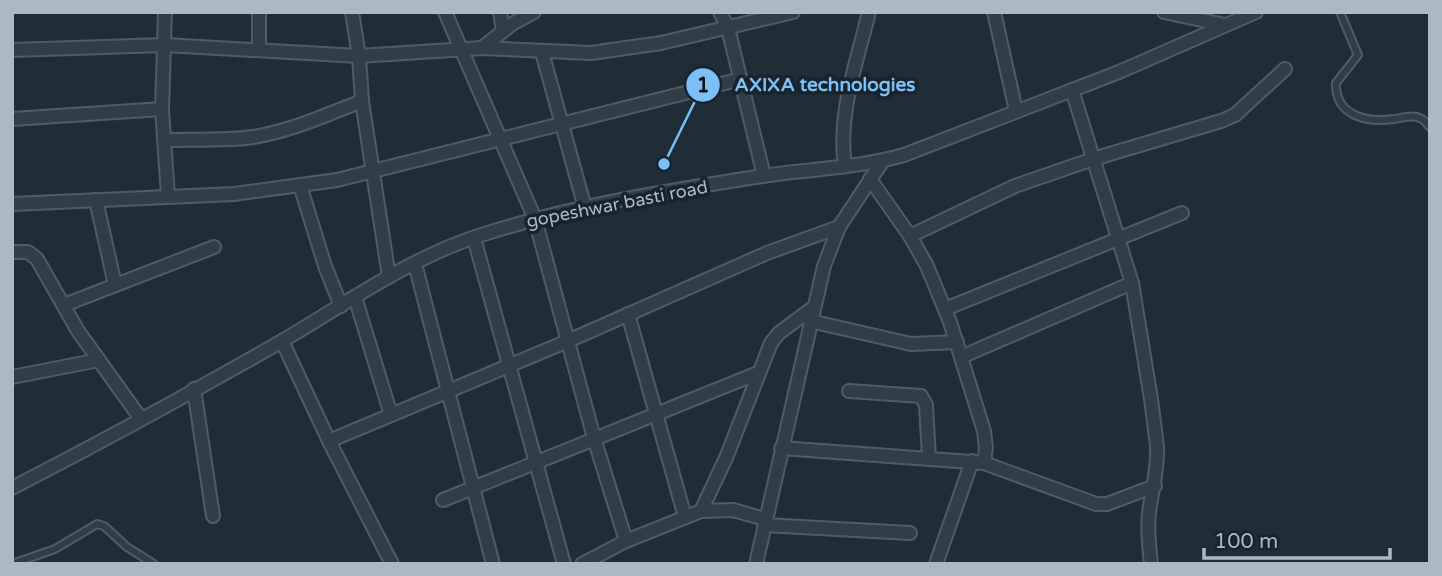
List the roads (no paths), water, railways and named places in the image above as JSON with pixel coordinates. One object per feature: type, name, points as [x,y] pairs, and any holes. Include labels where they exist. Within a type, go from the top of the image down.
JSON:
[{"type":"street","points":[[165,12],[162,109],[168,196]]},
{"type":"street","points":[[259,12],[259,50]]},
{"type":"street","points":[[352,12],[362,101],[389,277]]},
{"type":"street","points":[[445,12],[535,219],[594,438],[626,541]]},
{"type":"street","points":[[500,12],[503,31]]},
{"type":"street","points":[[482,48],[534,12]]},
{"type":"street","points":[[720,12],[728,28],[764,176]]},
{"type":"street","points":[[12,50],[165,45],[359,56],[482,48],[591,54],[623,50],[793,12]]},
{"type":"street","points":[[845,166],[841,142],[844,121],[869,12]]},
{"type":"street","points":[[994,12],[1016,111]]},
{"type":"street","points":[[1164,12],[1226,25]]},
{"type":"street","name":"gopeshwar basti road","points":[[12,488],[282,341],[389,277],[474,238],[535,219],[585,208],[764,176],[882,162],[1072,90],[1256,12]]},
{"type":"street","points":[[542,52],[585,208]]},
{"type":"street","points":[[910,236],[1004,190],[1235,115],[1285,69]]},
{"type":"street","points":[[12,204],[234,194],[373,173],[501,138],[741,79]]},
{"type":"street","points":[[1072,90],[1132,283],[1152,399],[1157,446],[1155,486],[1149,514],[1151,564]]},
{"type":"street","points":[[164,139],[231,139],[274,133],[297,127],[362,101]]},
{"type":"street","points":[[12,119],[162,109]]},
{"type":"street","points":[[756,564],[827,255],[839,227],[882,162]]},
{"type":"street","points":[[870,179],[910,236],[927,266],[957,342],[986,440],[936,564]]},
{"type":"street","points":[[300,185],[325,266],[341,306]]},
{"type":"street","points":[[96,200],[115,285]]},
{"type":"street","points":[[945,309],[1182,214]]},
{"type":"street","points":[[329,441],[568,341],[767,253],[839,227]]},
{"type":"street","points":[[474,238],[564,564]]},
{"type":"street","points":[[64,305],[214,247]]},
{"type":"street","points":[[12,252],[33,254],[99,360],[141,419]]},
{"type":"street","points":[[415,264],[493,564]]},
{"type":"street","points":[[961,357],[1132,283]]},
{"type":"street","points":[[355,297],[390,415]]},
{"type":"street","points":[[701,511],[726,458],[771,343],[779,333],[814,307]]},
{"type":"street","points":[[628,314],[685,517]]},
{"type":"street","points":[[810,321],[911,344],[957,342]]},
{"type":"street","points":[[282,341],[392,564]]},
{"type":"street","points":[[12,377],[99,360]]},
{"type":"street","points":[[443,500],[758,373]]},
{"type":"street","points":[[194,389],[214,516]]},
{"type":"street","points":[[849,391],[921,396],[926,405],[929,458]]},
{"type":"street","points":[[781,448],[978,462],[1096,504],[1107,504],[1155,486]]},
{"type":"street","points":[[582,564],[626,541],[701,511],[733,510],[764,522],[910,533]]},
{"type":"lane","points":[[1340,12],[1358,55],[1336,83],[1338,100],[1342,107],[1354,116],[1370,120],[1413,116],[1423,119],[1430,127]]},
{"type":"lane","points":[[12,564],[55,549],[97,524],[104,526],[127,547],[155,564]]},
{"type":"place","name":"AXIXA technologies","points":[[664,164]]}]
